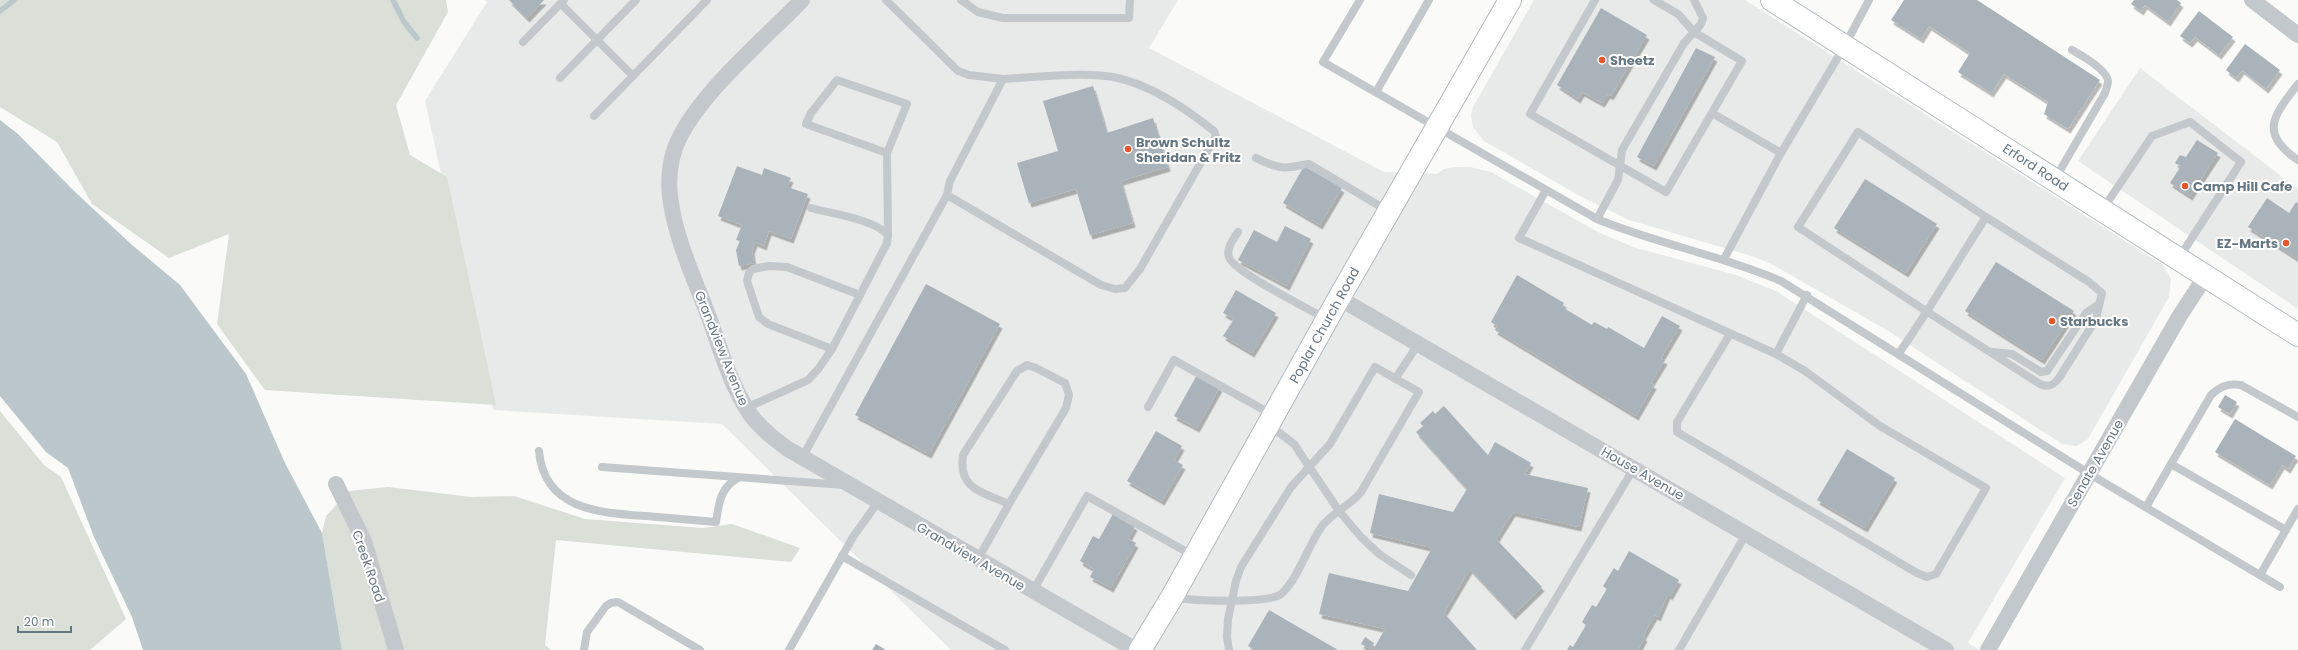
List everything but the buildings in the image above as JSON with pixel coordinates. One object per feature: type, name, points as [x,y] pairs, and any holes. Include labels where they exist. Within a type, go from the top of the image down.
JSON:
[{"type":"street","name":"Poplar Church Road","points":[[1140,650],[1172,597],[1327,319],[1510,0]]},
{"type":"street","points":[[2252,0],[2298,35]]},
{"type":"street","name":"Grandview Avenue","points":[[796,2],[717,87],[696,112],[674,150],[670,174],[670,201],[680,242],[732,378],[746,408],[767,434],[802,458],[1136,650]]},
{"type":"street","name":"Erford Road","points":[[1785,3],[1844,47],[1863,57],[2055,179],[2205,277],[2298,335]]},
{"type":"street","name":"Senate Avenue","points":[[1988,650],[2088,473],[2179,317],[2205,277]]},
{"type":"street","name":"House Avenue","points":[[1339,298],[1419,343],[1946,650]]},
{"type":"street","name":"Creek Road","points":[[336,484],[364,541],[396,650]]},
{"type":"lane","points":[[560,78],[636,0]]},
{"type":"lane","points":[[594,116],[707,0]]},
{"type":"lane","points":[[886,0],[958,71],[969,75],[1003,79],[1080,76],[1112,77],[1136,83],[1186,110],[1214,131],[1216,136],[1140,269],[1125,288],[1115,289],[1101,285],[947,195]]},
{"type":"lane","points":[[961,0],[978,12],[1003,18],[1129,18],[1130,0]]},
{"type":"lane","points":[[1360,0],[1323,62],[1597,219],[1644,237],[1724,259],[1781,281],[1899,353],[2088,473],[2280,587]]},
{"type":"lane","points":[[1595,0],[1530,114],[1666,192],[1742,61],[1694,32],[1678,14],[1654,0]]},
{"type":"lane","points":[[1597,219],[1618,180],[1622,150],[1684,43],[1701,24],[1702,18],[1694,0]]},
{"type":"lane","points":[[1724,259],[1781,152],[1844,47],[1869,0]]},
{"type":"lane","points":[[1376,92],[1427,1]]},
{"type":"lane","points":[[523,42],[563,2],[597,40],[633,76]]},
{"type":"lane","points":[[2055,179],[2105,93],[2108,82],[2107,77],[2094,64],[2072,50]]},
{"type":"lane","points":[[802,458],[947,195],[950,181],[1003,79]]},
{"type":"lane","points":[[746,408],[808,380],[819,368],[832,349],[887,244],[888,153],[907,104],[837,80],[811,113],[806,124],[888,153]]},
{"type":"lane","points":[[2298,84],[2281,107],[2274,122],[2276,141],[2298,160]]},
{"type":"lane","points":[[1712,113],[1781,152]]},
{"type":"lane","points":[[2102,210],[2152,136],[2190,122],[2242,162],[2178,259]]},
{"type":"lane","points":[[1858,132],[1986,217],[2088,282],[2102,293],[2096,320],[2053,385],[2046,386],[2040,384],[1798,227],[1858,132]]},
{"type":"lane","points":[[1256,158],[1272,166],[1290,167],[1301,164],[1309,164],[1388,212]]},
{"type":"lane","points":[[1546,190],[1519,238],[1776,354],[1805,371],[1880,426],[1986,488],[1936,574],[1927,577],[1917,573],[1677,432],[1677,422],[1730,334]]},
{"type":"lane","points":[[811,208],[855,219],[883,229],[888,235]]},
{"type":"lane","points":[[1899,353],[1986,217]]},
{"type":"lane","points":[[1238,232],[1228,249],[1229,258],[1232,264],[1247,275],[1327,319]]},
{"type":"lane","points":[[832,349],[768,324],[759,316],[747,281],[749,273],[753,269],[764,267],[787,267],[860,295]]},
{"type":"lane","points":[[1776,354],[1807,296]]},
{"type":"lane","points":[[1990,352],[2012,354],[2041,372],[2047,371],[2086,313],[2099,304]]},
{"type":"lane","points":[[1395,379],[1419,343]]},
{"type":"lane","points":[[1148,407],[1174,360],[1271,420],[1294,444],[1339,511],[1369,546],[1411,575]]},
{"type":"lane","points":[[978,559],[1066,408],[1069,395],[1065,383],[1036,368],[1027,366],[1017,371],[963,455],[962,461],[964,477],[969,485],[1009,504]]},
{"type":"lane","points":[[1172,597],[1182,599],[1232,599],[1267,600],[1281,594],[1319,530],[1339,511],[1352,502],[1361,492],[1419,392],[1374,367],[1330,444],[1290,487],[1241,567],[1232,599],[1227,628],[1229,650]]},
{"type":"lane","points":[[2146,507],[2211,395],[2220,387],[2232,384],[2241,385],[2298,418]]},
{"type":"lane","points":[[539,451],[540,465],[546,479],[556,492],[569,501],[602,513],[716,522],[722,491],[729,483],[738,478]]},
{"type":"lane","points":[[2171,464],[2286,530]]},
{"type":"lane","points":[[602,467],[849,485]]},
{"type":"lane","points":[[1525,650],[1634,468]]},
{"type":"lane","points":[[1033,591],[1087,496],[1195,556]]},
{"type":"lane","points":[[789,650],[842,556],[878,502]]},
{"type":"lane","points":[[2260,575],[2298,509]]},
{"type":"lane","points":[[1679,650],[1746,534]]},
{"type":"lane","points":[[842,556],[1005,650]]},
{"type":"lane","points":[[584,650],[587,632],[611,602],[618,602],[700,650]]},
{"type":"shaded area","points":[[0,0],[446,0],[448,12],[396,105],[410,155],[447,177],[496,405],[265,390],[217,324],[229,234],[169,258],[92,204],[57,142],[0,107]]},
{"type":"shaded area","points":[[485,0],[1178,0],[1149,48],[1384,172],[1436,174],[1444,169],[1454,167],[1470,167],[1491,172],[1598,232],[1633,247],[1736,275],[1776,291],[2065,478],[1968,643],[1980,650],[951,650],[722,424],[493,410],[425,101],[487,2]]},
{"type":"shaded area","points":[[1534,0],[1745,0],[2163,265],[2171,279],[2169,297],[2088,439],[2077,446],[2062,444],[1885,329],[1773,265],[1755,257],[1629,220],[1580,196],[1484,141],[1473,127],[1471,115],[1473,107]]},
{"type":"shaded area","points":[[2140,68],[2298,189],[2298,309],[2078,161]]},
{"type":"shaded area","points":[[0,120],[18,134],[74,191],[131,244],[180,285],[246,374],[285,463],[322,533],[342,650],[143,650],[132,617],[94,537],[68,468],[46,452],[0,396]]},
{"type":"shaded area","points":[[0,411],[44,465],[61,477],[126,619],[90,650],[0,650]]},
{"type":"shaded area","points":[[388,487],[471,497],[514,496],[585,519],[703,528],[732,524],[800,548],[791,562],[556,540],[545,645],[551,650],[342,650],[322,533],[326,516],[349,491]]},
{"type":"waterway","points":[[0,11],[14,0]]},
{"type":"waterway","points":[[393,0],[404,22],[417,38]]},
{"type":"place","name":"Sheetz","points":[[1602,60]]},
{"type":"place","name":"Brown Schultz Sheridan & Fritz","points":[[1128,149]]},
{"type":"place","name":"Camp Hill Cafe","points":[[2185,186]]},
{"type":"place","name":"EZ-Marts","points":[[2286,243]]},
{"type":"place","name":"Starbucks","points":[[2052,321]]}]
